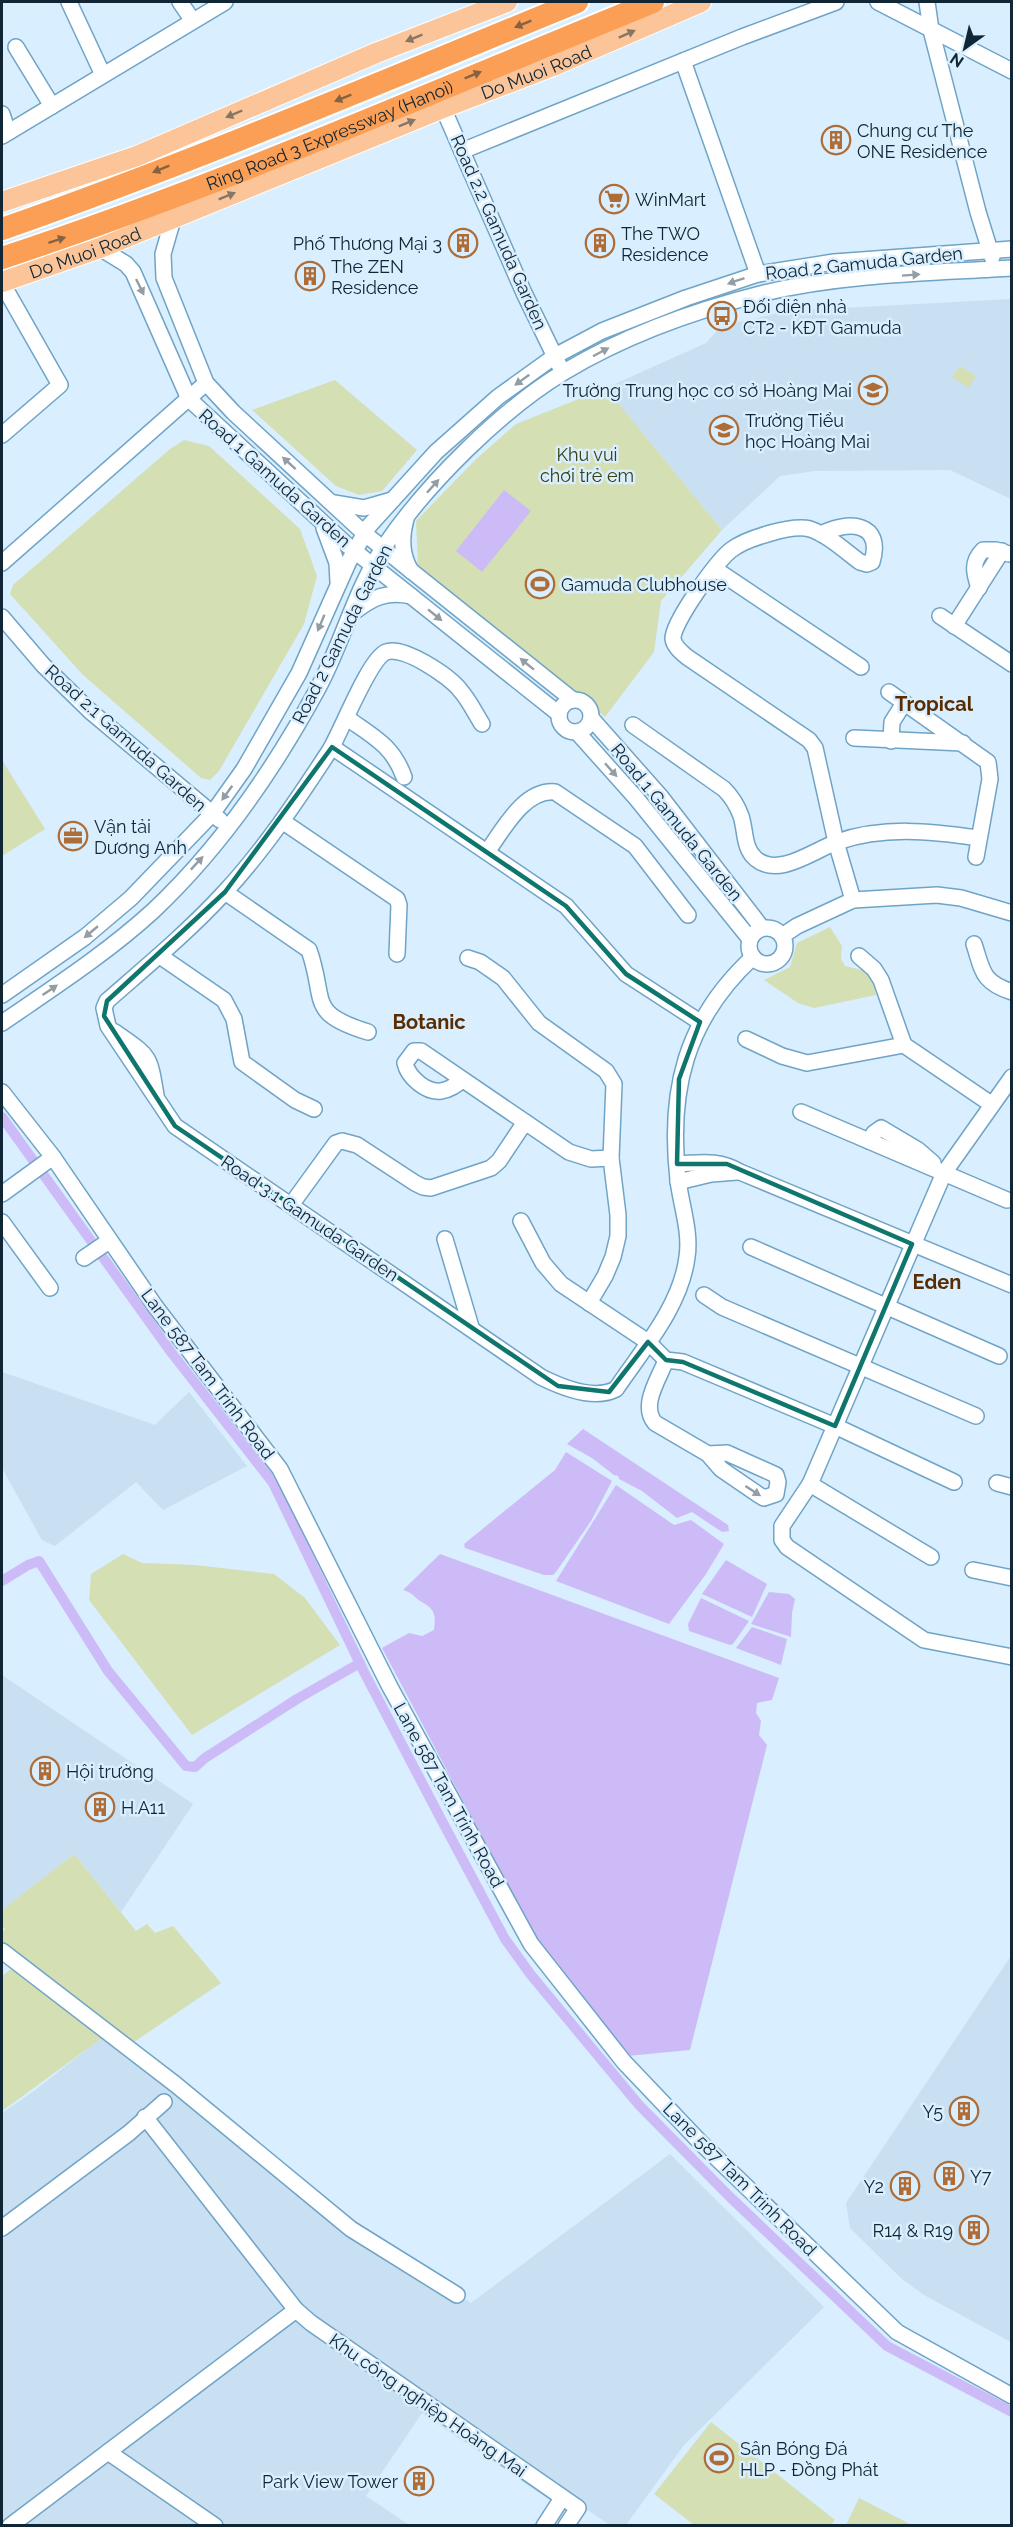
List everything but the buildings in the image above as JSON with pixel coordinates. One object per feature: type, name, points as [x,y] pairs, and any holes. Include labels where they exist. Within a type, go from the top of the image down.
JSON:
[{"type":"highway","name":"Ring Road 3 Expressway (Hanoi)","points":[[2,229],[78,202],[316,109],[577,2]]},
{"type":"highway","name":"Ring Road 3 Expressway (Hanoi)","points":[[2,258],[91,229],[212,182],[652,2]]},
{"type":"main road","points":[[2,202],[137,156],[376,53],[507,2]]},
{"type":"main road","name":"Do Muoi Road","points":[[2,283],[100,248],[443,108],[553,66],[701,2]]},
{"type":"street","points":[[69,2],[103,75]]},
{"type":"street","points":[[180,2],[193,21]]},
{"type":"street","points":[[462,151],[683,61],[837,2]]},
{"type":"street","points":[[878,2],[1011,71]]},
{"type":"street","points":[[927,2],[932,30],[978,212],[991,250],[994,269]]},
{"type":"street","points":[[2,114],[5,134],[220,3]]},
{"type":"street","points":[[15,47],[52,106]]},
{"type":"street","points":[[683,61],[758,274]]},
{"type":"street","name":"Road 2.2 Gamuda Garden","points":[[443,108],[524,293],[563,373]]},
{"type":"street","name":"Road 1 Gamuda Garden","points":[[172,219],[163,254],[164,278],[206,383],[233,412],[383,549]]},
{"type":"street","name":"Road 1 Gamuda Garden","points":[[100,248],[126,264],[133,272],[189,399],[354,551],[559,714]]},
{"type":"street","name":"Road 2 Gamuda Garden","points":[[2,995],[85,938],[131,898],[212,814],[244,769],[299,674],[354,551],[365,534],[392,500],[436,452],[489,405],[555,356],[602,331],[686,298],[758,274],[834,262],[1011,249]]},
{"type":"street","points":[[834,262],[836,281]]},
{"type":"street","name":"Road 2 Gamuda Garden","points":[[2,1023],[73,974],[153,911],[230,827],[250,801],[320,685],[373,566],[383,549],[406,516],[452,465],[512,411],[563,373],[612,346],[692,315],[764,294],[836,281],[1011,268]]},
{"type":"street","points":[[2,283],[60,385],[2,435]]},
{"type":"street","points":[[2,563],[206,383]]},
{"type":"street","points":[[332,503],[364,508],[392,500]]},
{"type":"street","points":[[406,516],[403,548],[407,565],[413,573]]},
{"type":"street","points":[[319,520],[331,543],[337,562],[338,585]]},
{"type":"street","points":[[821,534],[808,529],[789,529],[750,540],[730,550],[680,619],[674,630],[673,640],[678,649],[687,657],[808,740],[815,748],[820,760],[836,842],[853,900]]},
{"type":"street","points":[[383,549],[573,700],[585,704],[591,717],[584,730],[577,732],[563,728],[559,714],[566,702],[573,700]]},
{"type":"street","points":[[954,626],[979,588],[974,575],[977,555],[983,550],[1007,553]]},
{"type":"street","points":[[715,569],[861,667]]},
{"type":"street","points":[[352,614],[369,600],[379,596],[398,593],[411,596]]},
{"type":"street","points":[[940,616],[1011,664]]},
{"type":"street","name":"Road 2.1 Gamuda Garden","points":[[2,618],[43,665],[90,711],[230,827]]},
{"type":"street","name":"Road 3.1 Gamuda Garden","points":[[482,724],[455,685],[414,657],[392,650],[384,652],[372,665],[332,747],[282,821],[225,892],[160,956],[107,1001],[104,1008],[108,1026],[175,1126],[541,1377],[558,1386],[596,1393],[609,1392],[616,1389],[668,1311],[687,1257],[687,1239],[676,1164],[675,1111],[679,1079],[700,1022],[736,973],[753,957]]},
{"type":"street","points":[[889,692],[988,762],[990,779],[976,857]]},
{"type":"street","points":[[891,741],[892,722],[904,703]]},
{"type":"street","name":"Road 1 Gamuda Garden","points":[[591,717],[651,785],[762,928]]},
{"type":"street","points":[[347,718],[385,744],[398,760],[404,777]]},
{"type":"street","points":[[633,725],[724,789],[733,798],[742,819],[748,849],[763,863],[776,865],[789,863],[836,842],[870,834],[907,830],[978,838]]},
{"type":"street","name":"Road 1 Gamuda Garden","points":[[577,732],[636,798],[750,939]]},
{"type":"street","points":[[854,738],[963,743]]},
{"type":"street","points":[[332,747],[566,906],[626,974],[700,1022]]},
{"type":"street","points":[[636,798],[651,785]]},
{"type":"street","points":[[487,852],[508,823],[536,795],[555,792],[635,846],[688,915]]},
{"type":"street","points":[[282,821],[397,899],[399,905],[397,954]]},
{"type":"street","points":[[225,892],[309,950],[321,1004],[327,1013],[343,1024],[368,1032]]},
{"type":"street","points":[[782,936],[797,926],[853,900],[937,895],[961,898],[1011,913]]},
{"type":"street","points":[[762,928],[770,928],[782,936],[785,949],[778,960],[765,963],[753,957],[749,946],[750,939],[755,932],[762,928]]},
{"type":"street","points":[[974,944],[985,977],[991,984],[1011,992]]},
{"type":"street","points":[[160,956],[224,1000],[234,1019],[238,1053],[247,1067],[295,1100],[314,1110]]},
{"type":"street","points":[[859,956],[874,969],[881,980],[904,1045],[991,1104]]},
{"type":"street","points":[[468,958],[480,962],[503,978],[539,1023],[606,1071],[614,1084],[610,1158],[618,1215],[618,1236],[605,1276],[589,1303]]},
{"type":"street","points":[[746,1039],[782,1056],[807,1063],[904,1045]]},
{"type":"street","points":[[1011,1077],[944,1173],[810,1484],[783,1526],[781,1533],[787,1547],[924,1640],[1011,1657]]},
{"type":"street","points":[[463,1080],[569,1152],[591,1159],[610,1158]]},
{"type":"street","name":"Lane 587 Tam Trinh Road","points":[[2,1092],[43,1164],[280,1469],[390,1687],[538,1953],[624,2062],[701,2143],[897,2332],[1011,2396]]},
{"type":"street","points":[[801,1112],[1006,1200]]},
{"type":"street","points":[[291,1205],[336,1143],[342,1141],[357,1145],[415,1183],[431,1188],[491,1168],[499,1161],[525,1122]]},
{"type":"street","points":[[676,1164],[712,1162],[727,1164],[740,1172],[1011,1285]]},
{"type":"street","points":[[2,1194],[43,1164]]},
{"type":"street","points":[[678,1182],[718,1173],[740,1172]]},
{"type":"street","points":[[521,1221],[551,1275],[648,1342],[666,1360],[683,1362],[835,1426],[954,1482]]},
{"type":"street","points":[[2,1222],[50,1288]]},
{"type":"street","points":[[445,1239],[471,1327]]},
{"type":"street","points":[[87,1256],[106,1243]]},
{"type":"street","points":[[751,1247],[999,1356]]},
{"type":"street","points":[[704,1295],[722,1307],[975,1416]]},
{"type":"street","points":[[666,1360],[651,1397],[648,1407],[649,1416],[655,1423],[708,1454]]},
{"type":"street","points":[[810,1484],[931,1557]]},
{"type":"street","points":[[973,1570],[1011,1578]]},
{"type":"street","points":[[2,1951],[175,2084],[351,2229],[457,2295]]},
{"type":"street","points":[[2,2228],[129,2133],[164,2102]]},
{"type":"street","name":"Khu công nghiệp Hoàng Mai","points":[[145,2117],[296,2310],[431,2409],[578,2508],[567,2526]]},
{"type":"street","points":[[10,2526],[296,2310]]},
{"type":"street","points":[[108,2452],[214,2526]]},
{"type":"street","points":[[544,2526],[562,2498]]},
{"type":"highlighted area","points":[[332,747],[566,906],[626,974],[700,1022],[679,1079],[677,1164],[727,1164],[912,1244],[835,1426],[683,1362],[666,1360],[648,1342],[609,1392],[558,1386],[175,1126],[104,1016],[107,1001],[225,892]]},
{"type":"shaded area","points":[[1011,299],[1011,499],[950,470],[815,471],[780,476],[722,530],[606,388],[706,343],[721,326],[787,311]]},
{"type":"shaded area","points":[[504,490],[531,511],[482,572],[456,551]]},
{"type":"shaded area","points":[[2,1372],[155,1425],[189,1392],[247,1466],[163,1510],[136,1482],[55,1546],[42,1540],[2,1468]]},
{"type":"shaded area","points":[[583,1429],[728,1525],[729,1531],[722,1532],[692,1512],[677,1518],[642,1491],[619,1479],[592,1458],[567,1444]]},
{"type":"shaded area","points":[[566,1452],[612,1481],[591,1521],[553,1575],[544,1575],[465,1548],[464,1544],[555,1470]]},
{"type":"shaded area","points":[[616,1485],[674,1525],[691,1520],[724,1544],[706,1574],[669,1624],[556,1581]]},
{"type":"shaded area","points":[[440,1554],[779,1678],[772,1700],[757,1703],[756,1713],[761,1721],[759,1735],[767,1745],[690,2050],[627,2056],[541,1948],[382,1648],[409,1633],[422,1636],[434,1630],[435,1620],[432,1609],[411,1593],[403,1590]]},
{"type":"shaded area","points":[[726,1560],[767,1584],[752,1617],[702,1594]]},
{"type":"shaded area","points":[[769,1592],[789,1594],[795,1599],[791,1637],[751,1624]]},
{"type":"shaded area","points":[[701,1598],[749,1621],[733,1644],[730,1645],[689,1631],[688,1624]]},
{"type":"shaded area","points":[[752,1627],[787,1639],[781,1665],[736,1648]]},
{"type":"shaded area","points":[[2,1675],[193,1804],[121,1912],[74,1854],[2,1910]]},
{"type":"shaded area","points":[[1011,1956],[1011,2342],[924,2295],[902,2279],[850,2228],[846,2203]]},
{"type":"shaded area","points":[[109,2032],[354,2227],[471,2303],[670,2154],[824,2307],[684,2445],[626,2525],[610,2525],[559,2491],[551,2501],[422,2413],[366,2496],[409,2525],[2,2526],[2,2113]]},
{"type":"green space","points":[[960,366],[976,376],[969,388],[952,377]]},
{"type":"green space","points":[[335,380],[417,450],[382,491],[359,495],[336,486],[252,410]]},
{"type":"green space","name":"Khu vui chơi trẻ em","points":[[606,388],[722,530],[661,601],[654,652],[605,717],[418,565],[416,521],[475,460],[516,424]]},
{"type":"green space","points":[[184,440],[209,446],[300,529],[317,576],[304,624],[219,771],[210,780],[201,778],[83,675],[10,594],[13,585],[170,449]]},
{"type":"green space","points":[[2,760],[45,829],[2,856]]},
{"type":"green space","points":[[830,927],[842,946],[841,959],[845,966],[870,972],[876,995],[814,1008],[798,1003],[764,980],[790,967],[797,943]]},
{"type":"green space","points":[[123,1554],[142,1563],[195,1565],[274,1574],[305,1598],[340,1645],[192,1735],[89,1600],[91,1574]]},
{"type":"green space","points":[[74,1854],[136,1931],[147,1924],[155,1933],[173,1926],[221,1983],[128,2046],[2,1947],[2,1933],[5,1929],[2,1926],[2,1910]]},
{"type":"green space","points":[[15,1966],[105,2036],[2,2111],[2,1976]]},
{"type":"green space","name":"Sân Bóng Đá HLP - Đồng Phát","points":[[711,2422],[835,2520],[831,2525],[694,2525],[654,2494]]},
{"type":"green space","points":[[859,2498],[912,2525],[846,2525]]},
{"type":"waterway","points":[[2,1117],[171,1352],[273,1483],[364,1672],[442,1821],[505,1939],[531,1975],[639,2105],[730,2197],[887,2346],[1012,2412]]},
{"type":"waterway","points":[[2,1581],[39,1561],[108,1671],[186,1766],[195,1767],[205,1758],[297,1699],[360,1663]]},
{"type":"place","name":"Chung cư The ONE Residence","points":[[836,140]]},
{"type":"place","name":"WinMart","points":[[614,199]]},
{"type":"place","name":"Phố Thương Mại 3","points":[[463,243]]},
{"type":"place","name":"The TWO Residence","points":[[600,243]]},
{"type":"place","name":"The ZEN Residence","points":[[310,276]]},
{"type":"place","name":"Đối diện nhà CT2 - KĐT Gamuda","points":[[722,316]]},
{"type":"place","name":"Trường Trung học cơ sở Hoàng Mai","points":[[873,390]]},
{"type":"place","name":"Trường Tiểu học Hoàng Mai","points":[[724,430]]},
{"type":"place","name":"Gamuda Clubhouse","points":[[540,584]]},
{"type":"place","name":"Vận tải Dương Anh","points":[[73,836]]},
{"type":"place","name":"Hội trường","points":[[45,1771]]},
{"type":"place","name":"H.A11","points":[[100,1807]]},
{"type":"place","name":"Y5","points":[[964,2111]]},
{"type":"place","name":"Y7","points":[[949,2176]]},
{"type":"place","name":"Y2","points":[[905,2186]]},
{"type":"place","name":"R14 & R19","points":[[974,2230]]},
{"type":"place","name":"Sân Bóng Đá HLP - Đồng Phát","points":[[719,2458]]},
{"type":"place","name":"Park View Tower","points":[[419,2481]]},
{"type":"district","name":"Tropical","points":[[934,704]]},
{"type":"district","name":"Botanic","points":[[429,1022]]},
{"type":"district","name":"Eden","points":[[937,1282]]}]
